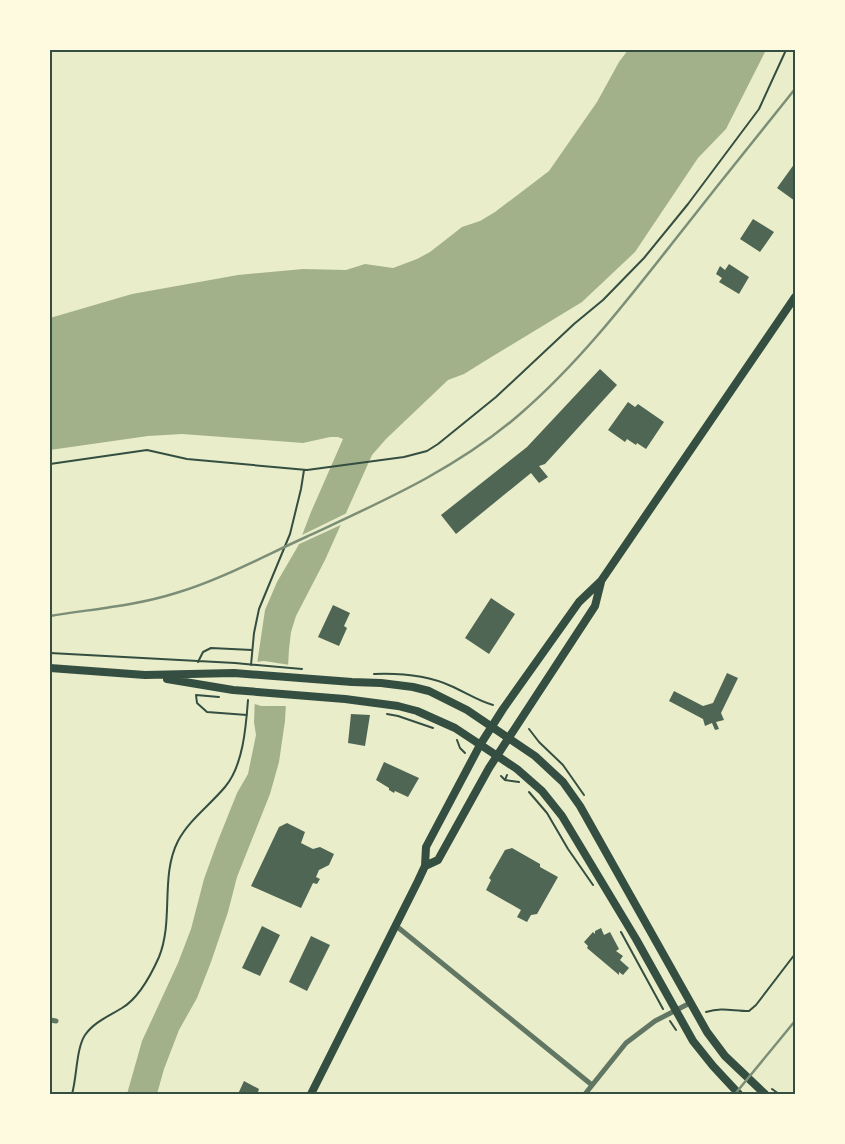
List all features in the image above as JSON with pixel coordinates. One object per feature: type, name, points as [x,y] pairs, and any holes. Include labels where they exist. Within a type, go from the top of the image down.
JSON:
[{"type":"main road","points":[[311,1094],[425,866],[426,847],[480,745],[579,602],[601,582],[795,297]]},
{"type":"main road","points":[[425,866],[438,860],[496,756],[595,606],[601,582]]},
{"type":"main road","points":[[50,668],[145,675],[234,674],[381,682],[429,691],[467,710],[535,756],[563,782],[573,795],[707,1032],[725,1056],[765,1094]]},
{"type":"main road","points":[[145,675],[233,690],[380,702],[417,711],[455,728],[530,779],[552,802],[630,930],[693,1041],[737,1092]]},
{"type":"street","points":[[395,925],[592,1085]]},
{"type":"street","points":[[585,1094],[626,1043],[641,1030],[690,1002]]},
{"type":"street","points":[[50,1020],[56,1021]]},
{"type":"path","points":[[50,464],[147,450],[187,460],[304,470],[404,458],[438,444],[476,414],[602,300],[644,258],[688,204],[759,109],[786,50]]},
{"type":"path","points":[[251,669],[252,650],[259,610],[290,534],[304,470]]},
{"type":"path","points":[[198,662],[203,652],[211,648],[252,650]]},
{"type":"path","points":[[50,653],[298,668]]},
{"type":"path","points":[[220,697],[196,695],[197,703],[207,712],[247,715]]},
{"type":"path","points":[[72,1094],[80,1048],[85,1035],[102,1019],[123,1008],[137,996],[154,967],[167,926],[169,876],[174,849],[189,825],[226,786],[242,752],[249,696]]},
{"type":"path","points":[[486,708],[488,703],[493,705]]},
{"type":"path","points":[[382,711],[386,714],[398,716],[440,731]]},
{"type":"path","points":[[529,729],[532,732],[530,736]]},
{"type":"path","points":[[455,738],[465,753]]},
{"type":"path","points":[[460,748],[464,744]]},
{"type":"path","points":[[505,780],[506,775]]},
{"type":"path","points":[[501,776],[505,780],[522,783]]},
{"type":"path","points":[[528,790],[547,813],[568,849],[597,892]]},
{"type":"path","points":[[620,930],[666,1015]]},
{"type":"path","points":[[696,1014],[725,1008],[749,1011],[756,1005],[795,954]]},
{"type":"shaded area","points":[[628,50],[766,50],[726,129],[698,158],[635,252],[582,302],[464,374],[448,380],[386,439],[372,455],[325,560],[296,616],[291,632],[289,649],[285,721],[279,762],[270,794],[237,877],[228,912],[211,962],[197,998],[179,1030],[164,1069],[157,1094],[127,1094],[142,1041],[178,963],[191,929],[204,879],[217,843],[237,793],[248,774],[256,735],[254,722],[256,671],[265,610],[277,582],[298,546],[343,439],[330,437],[303,443],[182,434],[148,436],[50,450],[50,318],[132,294],[238,275],[303,269],[346,270],[365,264],[393,268],[417,259],[430,252],[462,227],[480,221],[495,212],[549,171],[597,102],[619,62]]},
{"type":"pier","points":[[349,512],[345,523],[295,546],[300,536]]},
{"type":"pier","points":[[264,661],[290,665],[289,706],[261,706],[252,703],[255,662]]},
{"type":"building","points":[[795,163],[795,201],[777,188]]},
{"type":"building","points":[[753,219],[774,232],[760,252],[740,239]]},
{"type":"building","points":[[729,264],[749,277],[739,294],[719,282],[722,278],[716,274],[720,266],[725,270]]},
{"type":"building","points":[[600,369],[617,385],[545,464],[539,466],[548,477],[539,483],[531,473],[456,534],[441,515],[527,447]]},
{"type":"building","points":[[628,402],[635,407],[638,404],[664,422],[646,449],[627,439],[625,442],[608,430]]},
{"type":"building","points":[[491,598],[515,614],[489,654],[465,638]]},
{"type":"building","points":[[333,605],[350,613],[344,626],[347,628],[339,646],[318,637]]},
{"type":"building","points":[[727,673],[738,678],[721,713],[724,720],[716,722],[719,729],[715,730],[712,723],[705,726],[703,719],[669,701],[674,691],[703,706],[713,703]]},
{"type":"building","points":[[351,714],[370,715],[365,746],[348,743]]},
{"type":"building","points":[[384,762],[419,778],[408,797],[395,791],[394,793],[376,780]]},
{"type":"building","points":[[287,823],[305,832],[301,843],[313,849],[320,847],[334,854],[329,865],[319,870],[316,877],[320,879],[317,884],[313,883],[301,908],[251,886],[279,827]]},
{"type":"building","points":[[512,848],[558,877],[537,914],[531,915],[527,922],[517,917],[521,910],[486,890],[491,880],[489,878],[505,850]]},
{"type":"building","points":[[262,926],[280,935],[260,976],[242,968]]},
{"type":"building","points":[[601,928],[604,935],[610,932],[619,949],[616,951],[623,956],[620,960],[629,968],[623,975],[619,972],[619,975],[587,948],[588,946],[584,942],[593,932],[595,934],[595,931]]},
{"type":"building","points":[[311,936],[330,945],[307,991],[289,982]]},
{"type":"building","points":[[244,1081],[259,1089],[258,1092],[261,1094],[238,1094]]},
{"type":"railway","points":[[50,616],[145,601],[192,588],[242,567],[390,497],[471,452],[496,434],[541,395],[601,332],[795,89]]},
{"type":"railway","points":[[735,1094],[795,1021]]}]
